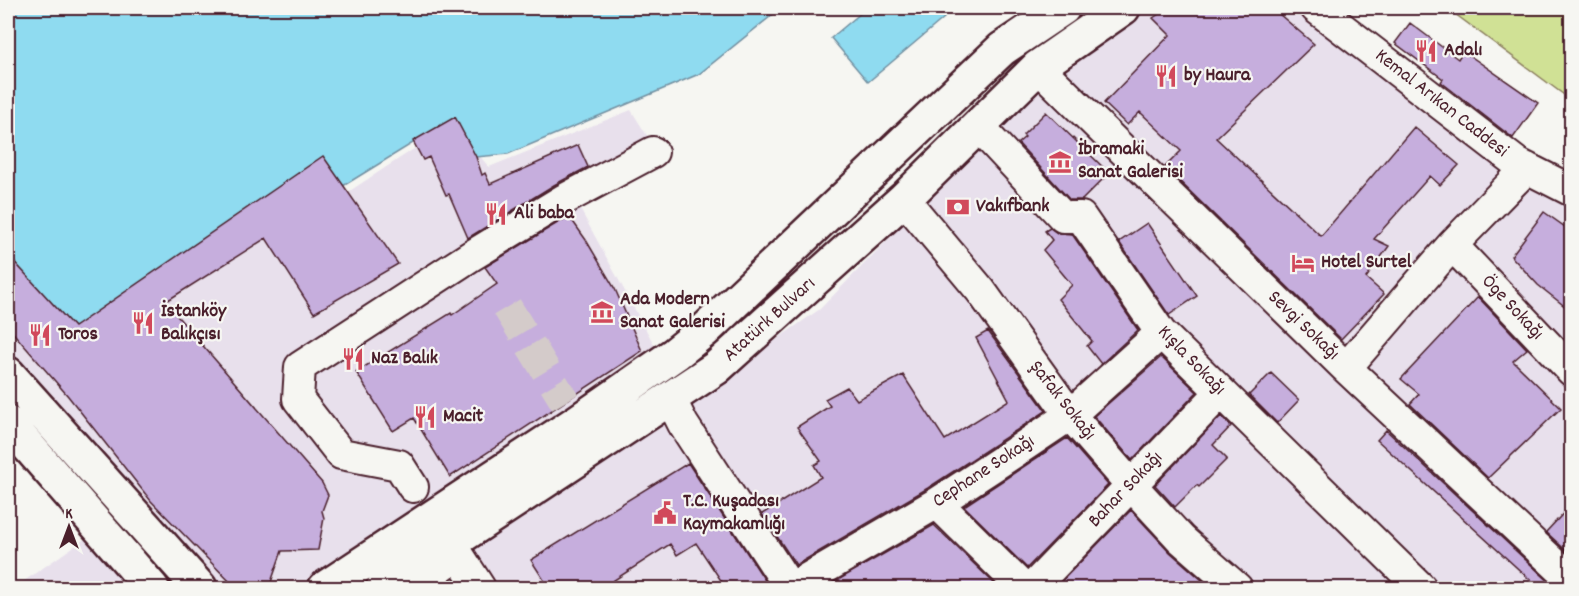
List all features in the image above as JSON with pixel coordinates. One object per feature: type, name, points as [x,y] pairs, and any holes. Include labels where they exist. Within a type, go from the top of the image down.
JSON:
[{"type":"main road","name":"Atatürk Bulvarı","points":[[325,588],[577,422],[675,354],[705,330],[1002,49],[1063,8]]},
{"type":"main road","name":"Atatürk Bulvarı","points":[[383,588],[716,368],[904,199],[1038,67],[1123,8]]},
{"type":"main road","points":[[8,374],[201,588]]},
{"type":"main road","points":[[8,423],[152,588]]},
{"type":"street","name":"Kemal Arıkan Caddesi","points":[[1316,8],[1508,157],[1572,191]]},
{"type":"street","name":"Sevgi Sokağı","points":[[1038,67],[1347,368],[1572,580]]},
{"type":"street","name":"Kışla Sokağı","points":[[979,127],[1063,217],[1081,217],[1161,333],[1412,585]]},
{"type":"street","points":[[413,487],[399,465],[341,454],[298,399],[300,367],[471,256],[563,200],[653,152]]},
{"type":"street","points":[[1347,368],[1452,245],[1527,168]]},
{"type":"street","name":"Şafak Sokağı","points":[[904,199],[981,291],[1070,415],[1181,538],[1237,588]]},
{"type":"street","name":"Öge Sokağı","points":[[1452,245],[1572,371]]},
{"type":"street","name":"Cephane Sokağı","points":[[790,588],[937,503],[1070,415],[1161,333]]},
{"type":"street","name":"Bahar Sokağı","points":[[1032,588],[1221,392]]},
{"type":"street","points":[[670,398],[683,424],[790,588]]},
{"type":"street","points":[[937,503],[1023,588]]},
{"type":"street","points":[[415,588],[414,586],[458,554],[480,588]]},
{"type":"shaded area","points":[[1146,8],[1318,8],[1542,191],[1571,210],[1571,588],[381,588],[359,554],[305,588],[211,588],[8,350],[8,267],[71,333],[342,196],[452,124],[489,167],[631,110],[661,158],[580,209],[686,403],[820,309],[1034,90]]},
{"type":"shaded area","points":[[99,529],[146,588],[14,588]]},
{"type":"green space","points":[[1447,8],[1571,8],[1571,100]]},
{"type":"water","points":[[8,8],[781,8],[699,74],[508,154],[476,157],[455,117],[343,186],[74,327],[8,255]]},
{"type":"water","points":[[867,8],[935,8],[944,18],[868,82],[831,38]]},
{"type":"building","points":[[1168,8],[1272,8],[1314,44],[1216,138],[1321,236],[1414,127],[1459,165],[1440,185],[1430,176],[1374,239],[1389,246],[1366,278],[1384,294],[1341,339],[1165,167],[1181,151],[1140,112],[1127,125],[1104,103],[1170,35],[1153,18]]},
{"type":"building","points":[[1410,23],[1458,59],[1463,51],[1538,103],[1513,138],[1441,82],[1443,79],[1395,43]]},
{"type":"building","name":"İbramaki Sanat Galerisi","points":[[1046,112],[1109,173],[1082,200],[1070,200],[1018,143]]},
{"type":"building","points":[[455,117],[476,157],[482,175],[485,173],[490,184],[578,145],[588,167],[554,185],[468,238],[449,194],[446,195],[429,157],[423,160],[413,141]]},
{"type":"building","points":[[323,156],[398,264],[314,313],[266,238],[165,302],[322,483],[328,495],[322,511],[324,518],[318,550],[282,551],[270,585],[236,588],[151,501],[68,396],[8,327],[8,255],[74,327]]},
{"type":"building","points":[[1544,212],[1572,232],[1572,312],[1538,285],[1511,256]]},
{"type":"building","points":[[569,216],[615,289],[642,351],[450,477],[414,418],[393,431],[356,372],[451,313],[452,315],[497,284],[485,267]]},
{"type":"building","points":[[1147,223],[1197,296],[1169,315],[1119,242]]},
{"type":"building","points":[[1050,228],[1057,233],[1072,234],[1138,330],[1101,364],[1087,346],[1092,341],[1058,299],[1072,285],[1043,250],[1052,240],[1045,231]]},
{"type":"building","points":[[1478,297],[1527,349],[1513,361],[1561,408],[1488,478],[1410,404],[1419,394],[1401,379]]},
{"type":"building","points":[[988,331],[1046,411],[928,488],[796,565],[762,514],[821,477],[814,465],[821,461],[797,427],[830,406],[825,399],[847,387],[857,400],[903,375],[945,440],[1009,400],[976,338]]},
{"type":"building","points":[[1161,357],[1197,392],[1132,460],[1094,416]]},
{"type":"building","points":[[1271,373],[1299,400],[1277,423],[1249,395]]},
{"type":"building","points":[[1221,416],[1231,426],[1213,445],[1227,459],[1175,507],[1155,485]]},
{"type":"building","points":[[1386,430],[1556,588],[1539,588],[1377,440]]},
{"type":"building","points":[[1067,438],[1108,485],[1027,568],[964,506]]},
{"type":"building","points":[[688,463],[770,588],[726,588],[696,543],[677,555],[670,544],[602,588],[549,588],[531,560]]},
{"type":"building","points":[[1572,504],[1572,556],[1546,532]]},
{"type":"building","points":[[1131,510],[1170,552],[1211,588],[1055,588]]},
{"type":"building","points":[[934,525],[999,588],[824,588]]},
{"type":"tunnel","points":[[507,307],[565,402]]},
{"type":"place","name":"Adalı","points":[[1426,51]]},
{"type":"place","name":"by Haura","points":[[1166,76]]},
{"type":"place","name":"İbramaki Sanat Galerisi","points":[[1060,162]]},
{"type":"place","name":"Vakıfbank","points":[[958,207]]},
{"type":"place","name":"Ali baba","points":[[496,214]]},
{"type":"place","name":"Hotel Surtel","points":[[1303,263]]},
{"type":"place","name":"Ada Modern Sanat Galerisi","points":[[602,312]]},
{"type":"place","name":"İstanköy Balıkçısı","points":[[143,323]]},
{"type":"place","name":"Toros","points":[[40,335]]},
{"type":"place","name":"Naz Balık","points":[[353,359]]},
{"type":"place","name":"Macit","points":[[425,417]]},
{"type":"place","name":"T.C. Kuşadası Kaymakamlığı","points":[[665,513]]}]
